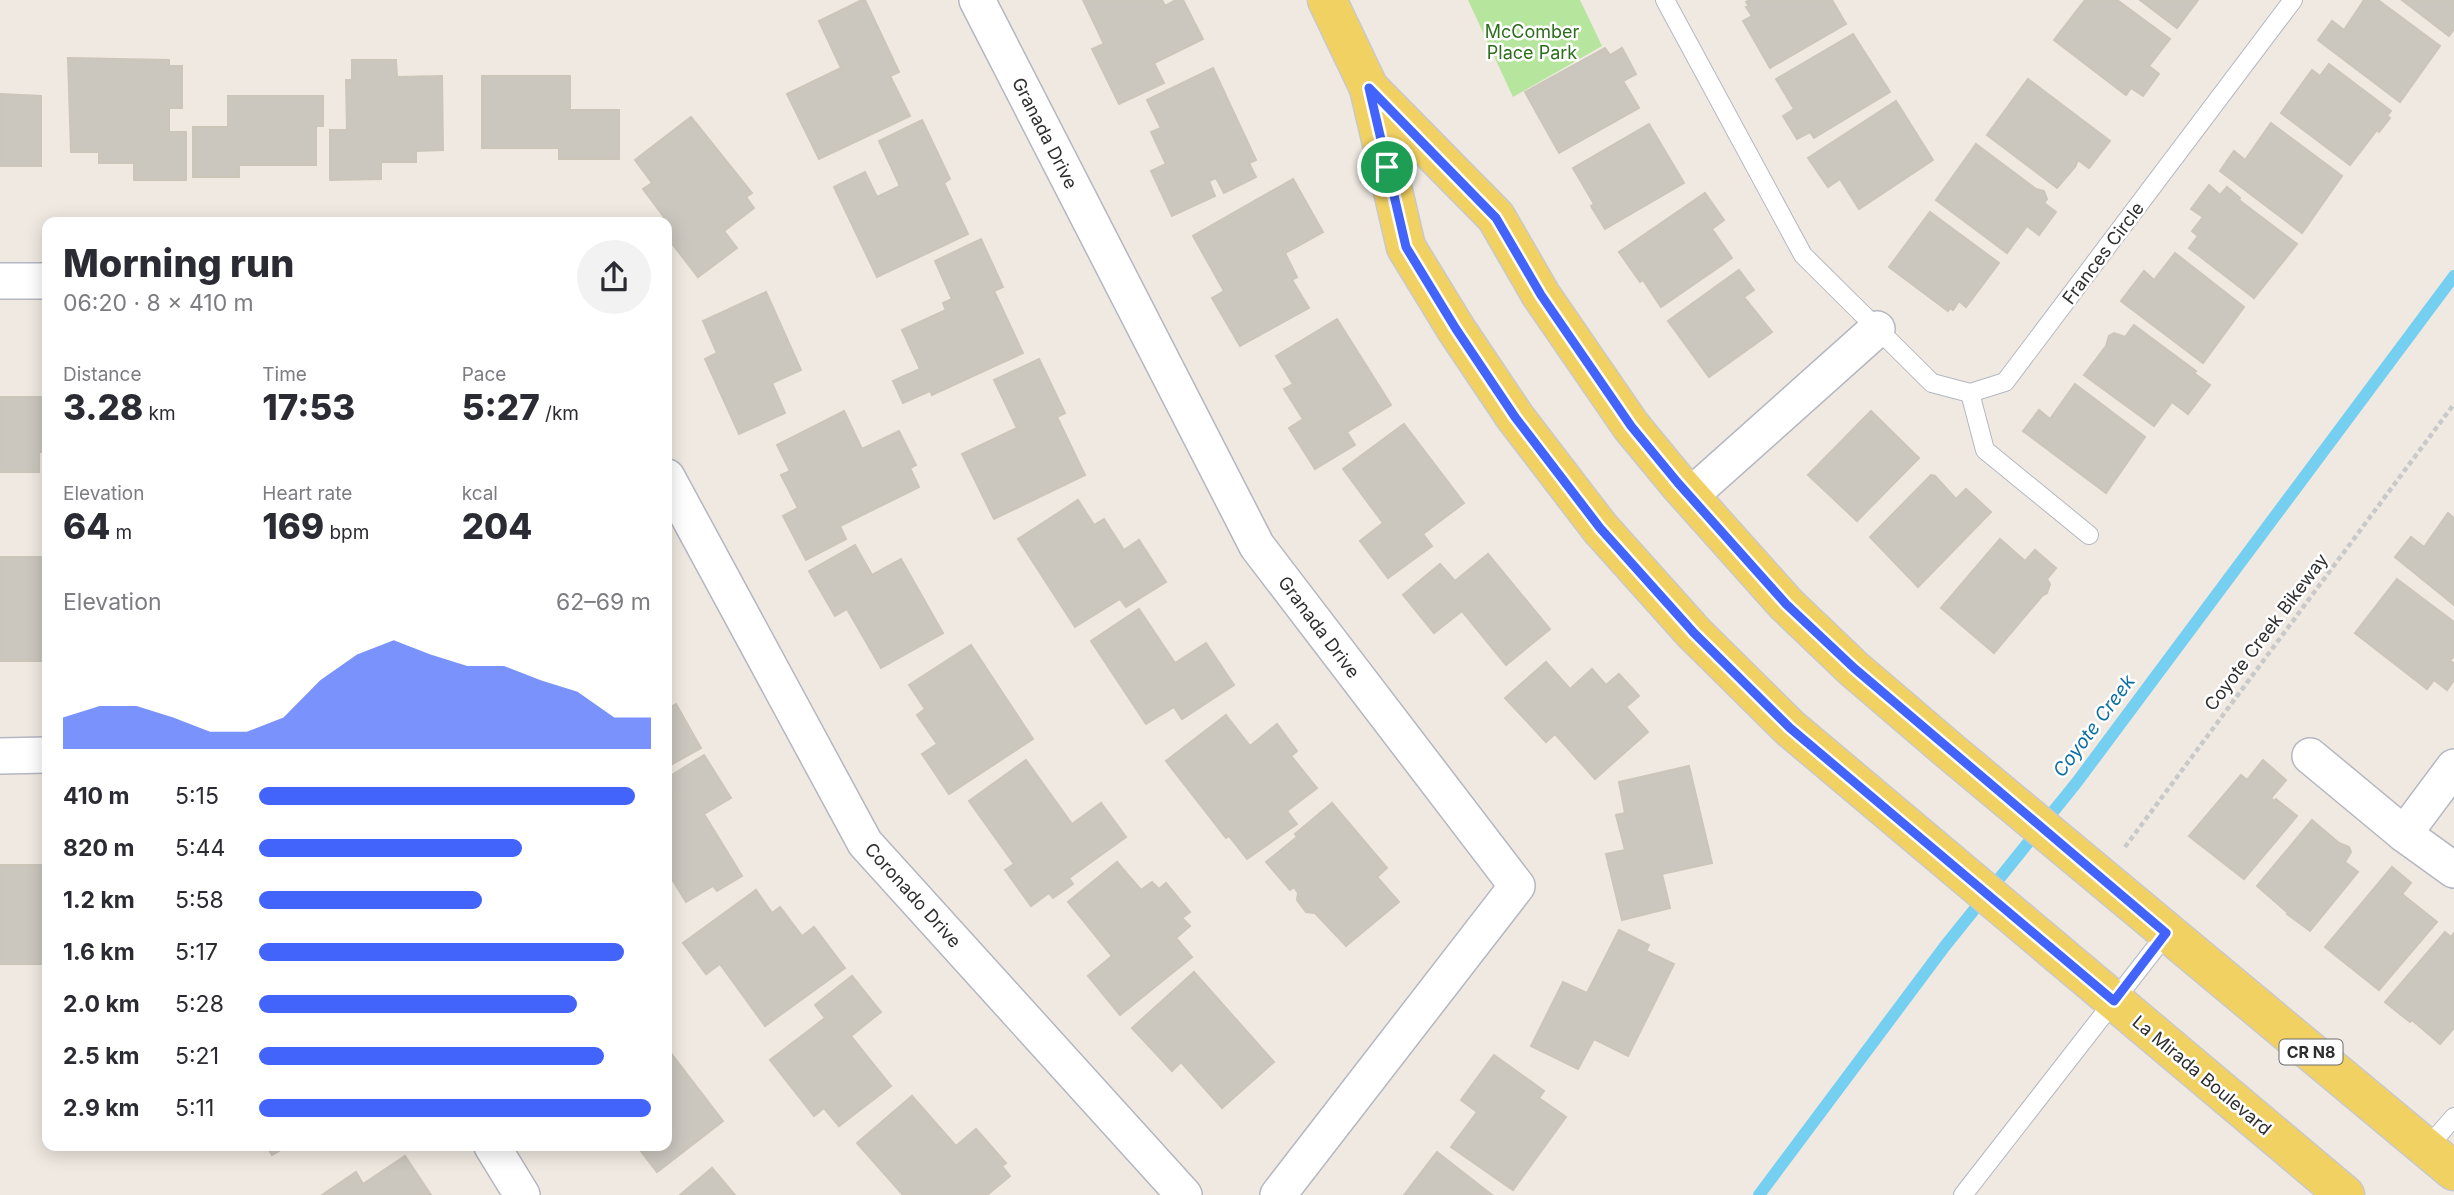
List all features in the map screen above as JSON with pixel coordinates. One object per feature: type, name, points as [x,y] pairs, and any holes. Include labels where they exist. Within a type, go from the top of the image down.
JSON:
[{"type":"main road","name":"La Mirada Boulevard","points":[[1327,0],[1369,88],[1406,247],[1464,340],[1563,481],[1600,528],[1694,633],[1800,736],[2345,1195]]},
{"type":"main road","name":"La Mirada Boulevard","points":[[1369,88],[1496,218],[1541,295],[1631,426],[1689,497],[1786,604],[1854,668],[2091,870],[2441,1159]]},
{"type":"street","name":"Granada Drive","points":[[977,0],[1257,546],[1517,886],[1278,1195]]},
{"type":"street","points":[[0,281],[42,281]]},
{"type":"street","points":[[1689,497],[1877,329]]},
{"type":"street","name":"Coronado Drive","points":[[672,486],[865,843],[1184,1195]]},
{"type":"street","points":[[0,756],[42,755]]},
{"type":"street","points":[[2311,756],[2404,834],[2454,870]]},
{"type":"street","points":[[2404,834],[2454,767]]},
{"type":"street","points":[[495,1151],[522,1195]]},
{"type":"lane","points":[[1665,0],[1803,256],[1932,383],[1970,393],[1985,450],[2089,535]]},
{"type":"lane","name":"Frances Circle","points":[[1970,393],[2005,382],[2293,0]]},
{"type":"lane","points":[[1963,1195],[2166,933]]},
{"type":"lane","points":[[2441,1159],[2454,1117]]},
{"type":"path","name":"Coyote Creek Bikeway","points":[[2091,870],[2454,404]]},
{"type":"green space","name":"McComber Place Park","points":[[1468,0],[1580,0],[1602,46],[1513,97]]},
{"type":"building","points":[[865,0],[899,72],[890,76],[910,116],[819,159],[787,94],[841,68],[819,21]]},
{"type":"building","points":[[1083,0],[1162,0],[1165,6],[1176,0],[1183,0],[1203,39],[1154,63],[1164,83],[1119,104],[1092,49],[1104,44]]},
{"type":"building","points":[[1832,0],[1846,24],[1770,68],[1743,21],[1752,16],[1746,7],[1749,6],[1746,2]]},
{"type":"building","points":[[2085,0],[2117,0],[2170,39],[2149,66],[2159,74],[2143,96],[2131,88],[2126,95],[2054,40]]},
{"type":"building","points":[[2140,0],[2198,0],[2177,28]]},
{"type":"building","points":[[2364,0],[2378,0],[2440,46],[2400,102],[2318,40],[2332,21],[2344,30]]},
{"type":"building","points":[[2402,0],[2454,0],[2454,29],[2449,36]]},
{"type":"building","points":[[1853,34],[1890,92],[1814,138],[1810,132],[1797,139],[1783,116],[1794,109],[1776,79]]},
{"type":"building","points":[[1605,48],[1610,55],[1622,48],[1636,74],[1623,81],[1639,108],[1559,153],[1525,92]]},
{"type":"building","points":[[68,58],[169,60],[169,66],[182,66],[182,108],[169,108],[169,132],[186,132],[186,180],[134,180],[134,163],[99,163],[99,152],[71,152]]},
{"type":"building","points":[[352,60],[396,60],[397,77],[442,76],[443,150],[416,151],[416,162],[381,162],[381,179],[330,180],[330,130],[347,130],[346,80],[352,80]]},
{"type":"building","points":[[2329,64],[2391,111],[2387,116],[2390,118],[2379,132],[2377,130],[2350,165],[2281,113],[2312,70],[2320,76]]},
{"type":"building","points":[[1213,68],[1256,160],[1249,163],[1256,177],[1224,193],[1216,178],[1209,181],[1215,196],[1172,216],[1151,171],[1166,164],[1151,132],[1161,128],[1147,100]]},
{"type":"building","points":[[482,76],[570,76],[570,110],[619,110],[619,159],[559,159],[559,148],[482,148]]},
{"type":"building","points":[[2028,79],[2110,141],[2089,168],[2078,160],[2057,188],[1987,135]]},
{"type":"building","points":[[0,94],[41,96],[41,166],[0,166]]},
{"type":"building","points":[[228,96],[323,96],[323,126],[316,126],[316,165],[239,165],[239,177],[193,177],[193,127],[228,127]]},
{"type":"building","points":[[1896,101],[1933,160],[1859,209],[1840,179],[1828,187],[1808,158]]},
{"type":"building","points":[[691,117],[752,193],[746,197],[754,208],[724,231],[737,248],[698,277],[672,243],[672,217],[664,217],[643,189],[652,183],[635,160]]},
{"type":"building","points":[[922,120],[950,179],[944,183],[968,234],[877,277],[834,187],[865,172],[877,197],[900,186],[879,141]]},
{"type":"building","points":[[2271,123],[2342,176],[2302,233],[2220,171],[2234,151],[2245,160]]},
{"type":"building","points":[[1649,124],[1684,183],[1605,229],[1573,168]]},
{"type":"building","points":[[1976,144],[2036,189],[2044,191],[2047,199],[2044,203],[2056,212],[2039,235],[2027,226],[2007,253],[1936,200]]},
{"type":"building","points":[[1293,179],[1323,232],[1285,253],[1297,277],[1292,280],[1309,308],[1240,346],[1212,298],[1224,291],[1193,236]]},
{"type":"building","points":[[2209,185],[2220,195],[2227,187],[2239,200],[2297,244],[2254,298],[2189,248],[2198,236],[2192,231],[2203,217],[2191,209]]},
{"type":"building","points":[[1705,193],[1724,220],[1712,229],[1732,258],[1661,307],[1619,252]]},
{"type":"building","points":[[1930,212],[1999,263],[1966,307],[1959,301],[1953,310],[1950,308],[1948,311],[1889,267]]},
{"type":"building","points":[[981,239],[1003,287],[994,291],[1023,353],[932,395],[930,391],[903,403],[893,381],[920,369],[902,330],[946,310],[943,303],[952,299],[935,261]]},
{"type":"building","points":[[2175,253],[2244,307],[2203,363],[2121,301],[2144,271],[2154,280]]},
{"type":"building","points":[[1739,270],[1754,290],[1744,297],[1772,332],[1709,377],[1668,321]]},
{"type":"building","points":[[766,292],[801,370],[772,383],[785,413],[739,434],[705,359],[717,353],[703,321]]},
{"type":"building","points":[[1337,319],[1391,405],[1347,432],[1355,445],[1315,469],[1289,428],[1303,419],[1284,389],[1293,384],[1276,356]]},
{"type":"building","points":[[2134,325],[2196,371],[2194,373],[2210,385],[2188,414],[2172,402],[2154,426],[2084,375],[2106,346],[2109,336],[2114,333],[2125,337]]},
{"type":"building","points":[[1039,359],[1065,413],[1057,417],[1085,475],[994,519],[962,454],[1017,428],[994,380]]},
{"type":"building","points":[[2075,384],[2145,437],[2106,493],[2023,431],[2039,410],[2050,419]]},
{"type":"building","points":[[0,397],[42,397],[42,452],[39,452],[39,472],[0,472]]},
{"type":"building","points":[[844,411],[862,449],[899,431],[916,465],[910,468],[919,487],[840,526],[846,539],[806,560],[783,516],[798,508],[781,475],[790,471],[777,445]]},
{"type":"building","points":[[1871,411],[1919,458],[1857,521],[1808,475]]},
{"type":"building","points":[[1404,424],[1464,503],[1423,534],[1432,546],[1388,578],[1360,541],[1383,523],[1343,469]]},
{"type":"building","points":[[1931,475],[1956,499],[1966,489],[1991,512],[1918,587],[1870,537]]},
{"type":"building","points":[[1078,500],[1094,525],[1104,519],[1124,550],[1139,540],[1166,582],[1126,607],[1120,599],[1075,627],[1018,539]]},
{"type":"building","points":[[2448,513],[2454,518],[2454,605],[2395,557],[2411,537],[2424,547]]},
{"type":"building","points":[[2000,539],[2025,561],[2035,550],[2056,568],[2047,579],[2050,584],[2047,593],[1994,653],[1941,608]]},
{"type":"building","points":[[855,545],[872,575],[901,559],[943,633],[881,668],[847,609],[835,616],[809,571]]},
{"type":"building","points":[[1488,554],[1550,629],[1506,665],[1462,611],[1434,633],[1403,595],[1440,564],[1455,581]]},
{"type":"building","points":[[0,557],[42,557],[42,661],[0,661]]},
{"type":"building","points":[[2397,579],[2454,622],[2454,656],[2450,661],[2454,663],[2454,680],[2447,690],[2434,680],[2427,689],[2355,633]]},
{"type":"building","points":[[1139,609],[1175,663],[1206,643],[1234,685],[1182,719],[1174,707],[1146,724],[1091,641]]},
{"type":"building","points":[[971,645],[1033,739],[949,794],[922,754],[937,744],[917,715],[925,709],[909,685]]},
{"type":"building","points":[[1546,662],[1570,689],[1592,669],[1606,685],[1619,674],[1639,696],[1626,707],[1648,732],[1595,779],[1555,734],[1546,742],[1505,698]]},
{"type":"building","points":[[676,704],[701,748],[672,764],[672,706]]},
{"type":"building","points":[[1226,715],[1250,746],[1277,724],[1297,751],[1291,756],[1317,788],[1287,811],[1297,824],[1247,859],[1229,836],[1226,838],[1166,761]]},
{"type":"building","points":[[704,755],[731,798],[704,814],[742,876],[717,891],[713,886],[686,902],[672,879],[672,775]]},
{"type":"building","points":[[1026,760],[1072,824],[1101,803],[1126,837],[1069,878],[1073,884],[1053,898],[1049,893],[1031,906],[1005,870],[1014,864],[969,801]]},
{"type":"building","points":[[2263,760],[2286,780],[2271,798],[2297,816],[2244,879],[2189,836],[2241,775],[2247,780]]},
{"type":"building","points":[[1689,766],[1712,863],[1662,874],[1670,908],[1622,920],[1606,854],[1625,850],[1616,815],[1625,813],[1619,782]]},
{"type":"building","points":[[1332,803],[1387,868],[1377,877],[1399,902],[1346,946],[1315,913],[1306,912],[1297,900],[1298,893],[1294,887],[1290,890],[1266,862]]},
{"type":"building","points":[[2312,820],[2339,843],[2349,847],[2351,852],[2345,862],[2358,872],[2310,931],[2257,886]]},
{"type":"building","points":[[1117,862],[1141,890],[1152,882],[1159,889],[1166,883],[1190,912],[1182,918],[1190,926],[1176,938],[1192,957],[1120,1015],[1088,976],[1112,956],[1068,902]]},
{"type":"building","points":[[0,865],[42,865],[42,964],[0,964]]},
{"type":"building","points":[[2392,867],[2411,883],[2402,894],[2437,922],[2379,990],[2325,947]]},
{"type":"building","points":[[756,890],[772,913],[780,907],[802,936],[814,927],[845,968],[765,1026],[720,964],[706,974],[683,943]]},
{"type":"building","points":[[1619,930],[1649,945],[1646,951],[1674,964],[1628,1056],[1594,1039],[1578,1069],[1531,1046],[1563,982],[1587,993]]},
{"type":"building","points":[[2445,932],[2451,937],[2454,933],[2454,1028],[2440,1044],[2385,1002]]},
{"type":"building","points":[[1194,972],[1274,1062],[1222,1108],[1181,1062],[1172,1071],[1132,1028]]},
{"type":"building","points":[[852,976],[881,1012],[851,1036],[891,1086],[839,1126],[824,1108],[814,1116],[770,1060],[825,1018],[815,1005]]},
{"type":"building","points":[[672,1055],[723,1121],[657,1172],[641,1151],[672,1151]]},
{"type":"building","points":[[1494,1055],[1544,1091],[1539,1098],[1566,1117],[1513,1190],[1451,1147],[1477,1112],[1461,1100]]},
{"type":"building","points":[[912,1096],[956,1146],[976,1129],[1006,1163],[1002,1166],[1010,1176],[987,1195],[903,1195],[857,1143]]},
{"type":"building","points":[[1437,1152],[1492,1195],[1404,1195]]},
{"type":"building","points":[[405,1156],[431,1195],[322,1195],[356,1172],[363,1184]]},
{"type":"building","points":[[712,1168],[735,1195],[680,1195]]},
{"type":"waterway","name":"Coyote Creek","points":[[1759,1195],[1945,946],[2077,782],[2454,276]]},
{"type":"route","points":[[1369,88],[1496,218],[1541,295],[1631,426],[1786,604],[1854,668],[1951,752],[2166,933],[2114,1001],[1790,728],[1694,633],[1600,528],[1515,417],[1456,329],[1406,247],[1387,167],[1369,88]]}]
